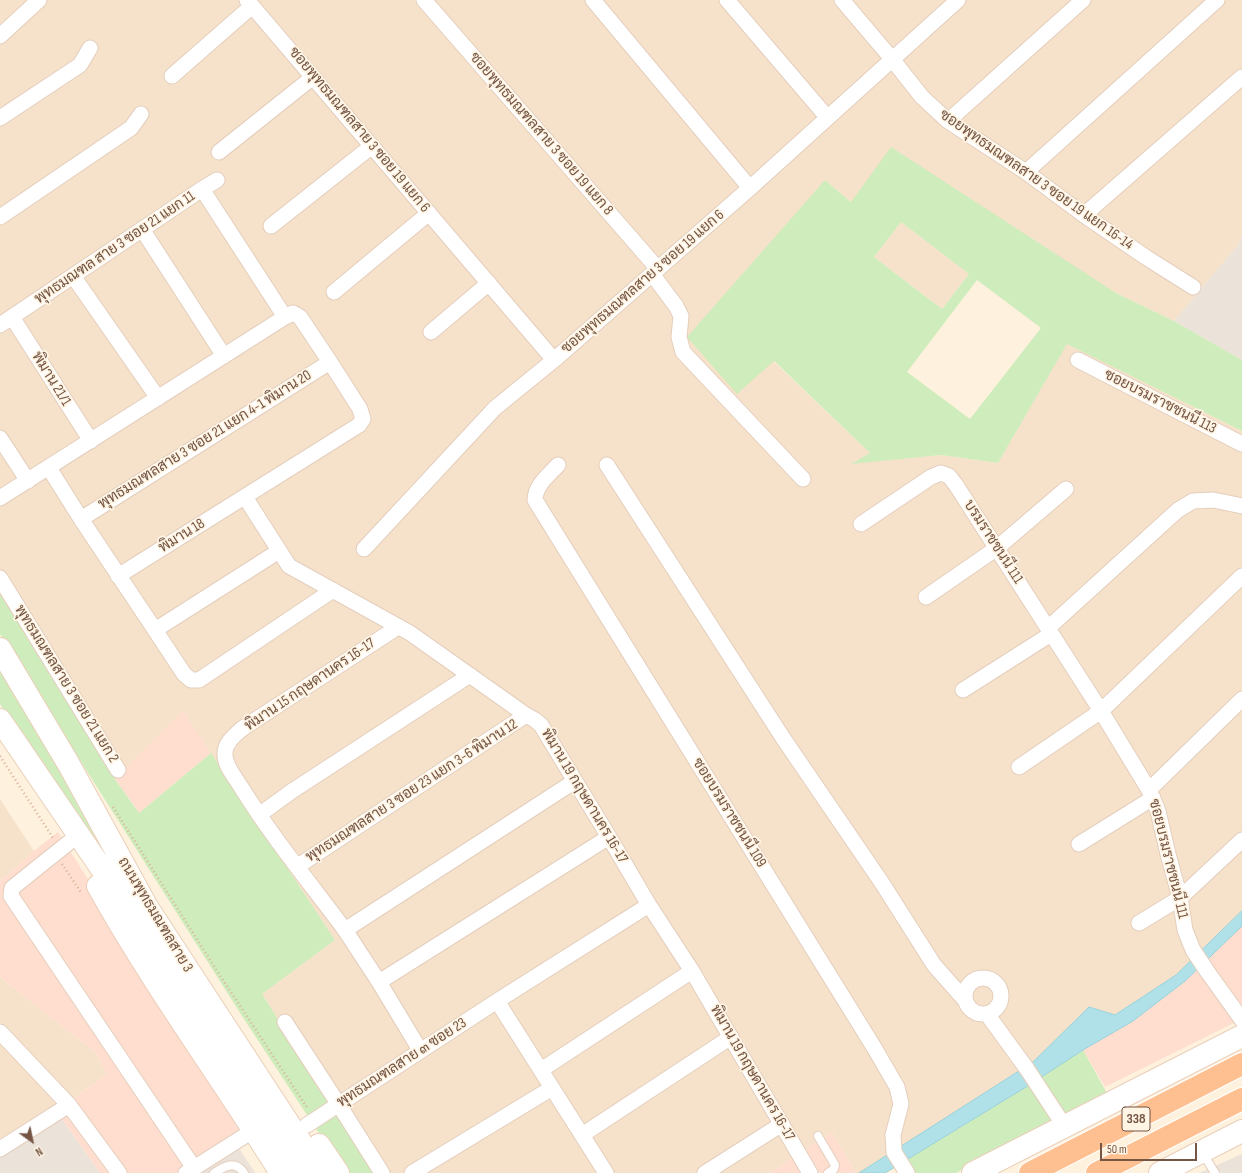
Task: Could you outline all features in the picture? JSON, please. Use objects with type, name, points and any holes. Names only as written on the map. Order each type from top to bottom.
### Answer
[{"type":"highway","name":"338","points":[[1030,1173],[1242,1064]]},
{"type":"highway","name":"338","points":[[1098,1173],[1242,1099]]},
{"type":"main road","name":"ถนนพุทธมณฑลสาย 3","points":[[0,649],[68,763],[140,912],[302,1173]]},
{"type":"main road","name":"ถนนพุทธมณฑลสาย 3","points":[[0,720],[40,780],[140,912],[321,1173]]},
{"type":"main road","points":[[68,763],[118,834],[172,922],[311,1123],[338,1173]]},
{"type":"main road","points":[[40,780],[66,844],[281,1173]]},
{"type":"main road","name":"338","points":[[973,1173],[1242,1036]]},
{"type":"main road","points":[[1160,1173],[1242,1131]]},
{"type":"street","points":[[0,36],[39,0]]},
{"type":"street","name":"ซอยพุทธมณฑลสาย 3 ซอย 19 แยก 8","points":[[424,0],[655,271],[681,316],[679,337],[683,352],[804,479]]},
{"type":"street","points":[[593,0],[750,188]]},
{"type":"street","points":[[727,0],[828,117]]},
{"type":"street","name":"ซอยพุทธมณฑลสาย 3 ซอย 19 แยก 16-14","points":[[842,0],[922,97],[948,121],[1026,172],[1084,215],[1193,287]]},
{"type":"street","name":"ซอยพุทธมณฑลสาย 3 ซอย 19 แยก 6","points":[[250,3],[554,360],[750,188],[958,0]]},
{"type":"street","points":[[948,121],[1083,0]]},
{"type":"street","points":[[1026,172],[1217,0]]},
{"type":"street","points":[[172,76],[250,3]]},
{"type":"street","points":[[0,118],[80,65],[90,48]]},
{"type":"street","points":[[219,152],[313,77]]},
{"type":"street","points":[[1084,215],[1236,92],[1242,78]]},
{"type":"street","points":[[0,217],[131,128],[141,114]]},
{"type":"street","points":[[271,226],[372,146]]},
{"type":"street","points":[[202,189],[217,180]]},
{"type":"street","name":"พุทธมณฑล สาย 3 ซอย 21 แยก 11","points":[[6,321],[202,189],[285,317]]},
{"type":"street","points":[[334,292],[429,213]]},
{"type":"street","points":[[142,229],[224,356]]},
{"type":"street","points":[[73,276],[158,398]]},
{"type":"street","points":[[431,332],[489,283]]},
{"type":"street","points":[[0,498],[293,313],[300,317],[330,362]]},
{"type":"street","name":"พิมาน 21/1","points":[[6,321],[91,441]]},
{"type":"street","points":[[364,549],[495,408],[554,360]]},
{"type":"street","name":"ซอยบรมราชชนนี 113","points":[[1078,360],[1242,444]]},
{"type":"street","name":"พิมาน 18","points":[[118,576],[359,424],[363,419],[360,410],[330,362]]},
{"type":"street","name":"พุทธมณฑลสาย 3 ซอย 21 แยก 4-1 พิมาน 20","points":[[80,519],[330,362]]},
{"type":"street","points":[[0,438],[28,481]]},
{"type":"street","points":[[607,465],[784,738],[882,883],[934,965],[965,1000],[968,1007],[973,1012],[987,1014],[994,1011],[999,1005],[1001,998],[1000,990],[996,983],[990,979],[982,977],[974,980],[968,985],[965,992],[965,1000]]},
{"type":"street","name":"ซอยบรมราชชนนี 109","points":[[558,466],[539,486],[535,495],[535,500],[875,1049],[897,1087],[901,1104],[893,1135],[901,1163]]},
{"type":"street","points":[[49,468],[80,519],[118,576],[184,674],[191,680],[200,680],[333,590]]},
{"type":"street","name":"บรมราชชนนี 111","points":[[861,524],[931,477],[941,473],[949,476],[1047,626]]},
{"type":"street","points":[[926,597],[997,548],[1066,489]]},
{"type":"street","name":"พิมาน 19 กฤษดานคร 16-17","points":[[245,497],[288,566],[410,633],[541,725],[649,905],[692,971],[810,1173]]},
{"type":"street","points":[[963,690],[1047,626],[1178,510],[1193,502],[1213,500],[1242,506]]},
{"type":"street","points":[[155,630],[279,551]]},
{"type":"street","points":[[1019,767],[1101,710],[1242,576]]},
{"type":"street","name":"พุทธมณฑลสาย 3 ซอย 21 แยก 2","points":[[0,578],[118,770]]},
{"type":"street","name":"ซอยบรมราชชนนี 111","points":[[1047,626],[1101,710],[1151,794],[1158,811],[1180,898],[1186,930],[1193,950],[1242,1020]]},
{"type":"street","name":"พิมาน 15 กฤษดานคร 16-17","points":[[259,816],[228,766],[225,756],[226,748],[231,739],[243,728],[398,627]]},
{"type":"street","points":[[420,1050],[379,982],[345,930],[259,816],[298,787],[470,675]]},
{"type":"street","points":[[1079,844],[1151,794],[1242,699]]},
{"type":"street","name":"พุทธมณฑลสาย 3 ซอย 23 แยก 3-6 พิมาน 12","points":[[298,866],[526,715]]},
{"type":"street","points":[[345,930],[574,781]]},
{"type":"street","points":[[379,982],[609,837]]},
{"type":"street","points":[[1139,923],[1180,898],[1242,840]]},
{"type":"street","points":[[66,844],[12,888],[11,896],[190,1170],[254,1130]]},
{"type":"street","name":"พุทธมณฑลสาย ๓ ซอย 23","points":[[311,1123],[420,1050],[649,905]]},
{"type":"street","points":[[541,1070],[692,971]]},
{"type":"street","points":[[497,1001],[606,1173]]},
{"type":"street","points":[[987,1014],[1036,1082],[1065,1127]]},
{"type":"street","points":[[284,1022],[339,1104],[382,1173]]},
{"type":"street","points":[[0,1032],[69,1105],[119,1173]]},
{"type":"street","points":[[582,1135],[730,1037]]},
{"type":"street","points":[[412,1173],[552,1088]]},
{"type":"street","points":[[0,1149],[69,1105]]},
{"type":"street","points":[[705,1173],[782,1124]]},
{"type":"lane","points":[[818,1136],[835,1165],[834,1169],[828,1173]]},
{"type":"lane","points":[[1202,1152],[1215,1173]]},
{"type":"lane","points":[[214,1173],[229,1165],[235,1164],[242,1169],[244,1173]]},
{"type":"path","points":[[0,756],[66,844]]},
{"type":"path","points":[[110,802],[311,1123]]},
{"type":"shaded area","points":[[0,0],[1242,0],[1242,236],[1238,245],[1174,321],[1116,293],[851,202],[825,180],[773,361],[870,453],[853,463],[941,455],[998,463],[1067,343],[1242,431],[1242,911],[1176,975],[1115,1015],[1089,1007],[1033,1062],[859,1173],[856,1173],[832,1132],[770,1173],[376,1173],[262,994],[335,940],[183,712],[110,784],[0,611]]},
{"type":"shaded area","points":[[901,222],[969,274],[942,309],[874,257]]},
{"type":"shaded area","points":[[1242,236],[1242,360],[1174,321],[1238,245]]},
{"type":"shaded area","points":[[183,711],[211,753],[139,813],[115,779]]},
{"type":"shaded area","points":[[0,799],[34,851],[0,881]]},
{"type":"shaded area","points":[[58,832],[253,1139],[197,1173],[100,1173],[56,1111],[107,1074],[95,1052],[0,976],[0,881]]},
{"type":"shaded area","points":[[1242,926],[1242,1019],[1105,1087],[1083,1050],[1133,1021],[1185,981]]},
{"type":"shaded area","points":[[0,976],[95,1052],[107,1074],[0,1151]]},
{"type":"shaded area","points":[[56,1111],[100,1173],[0,1173],[0,1151]]},
{"type":"shaded area","points":[[832,1132],[856,1173],[770,1173]]},
{"type":"shaded area","points":[[239,1148],[255,1173],[197,1173]]},
{"type":"shaded area","points":[[1242,1154],[1242,1173],[1199,1173]]},
{"type":"green space","points":[[891,147],[1116,293],[1174,321],[1242,360],[1242,431],[1067,344],[998,463],[941,455],[851,464],[870,453],[774,361],[737,394],[687,337],[825,180],[851,202]],"holes":[[[901,222],[969,274],[942,309],[874,257]],[[977,280],[1041,328],[970,419],[907,372]]]},
{"type":"green space","points":[[0,594],[115,779],[139,813],[211,753],[335,940],[262,994],[376,1173],[345,1173],[242,1016],[0,634]]},
{"type":"green space","points":[[0,664],[100,834],[90,841],[0,704]]},
{"type":"green space","points":[[1083,1050],[1108,1095],[956,1173],[912,1173],[905,1161],[1026,1087]]},
{"type":"water","points":[[1242,911],[1242,926],[1185,981],[1133,1021],[1083,1050],[1026,1087],[885,1173],[859,1173],[1033,1062],[1089,1007],[1115,1015],[1176,975]]}]
